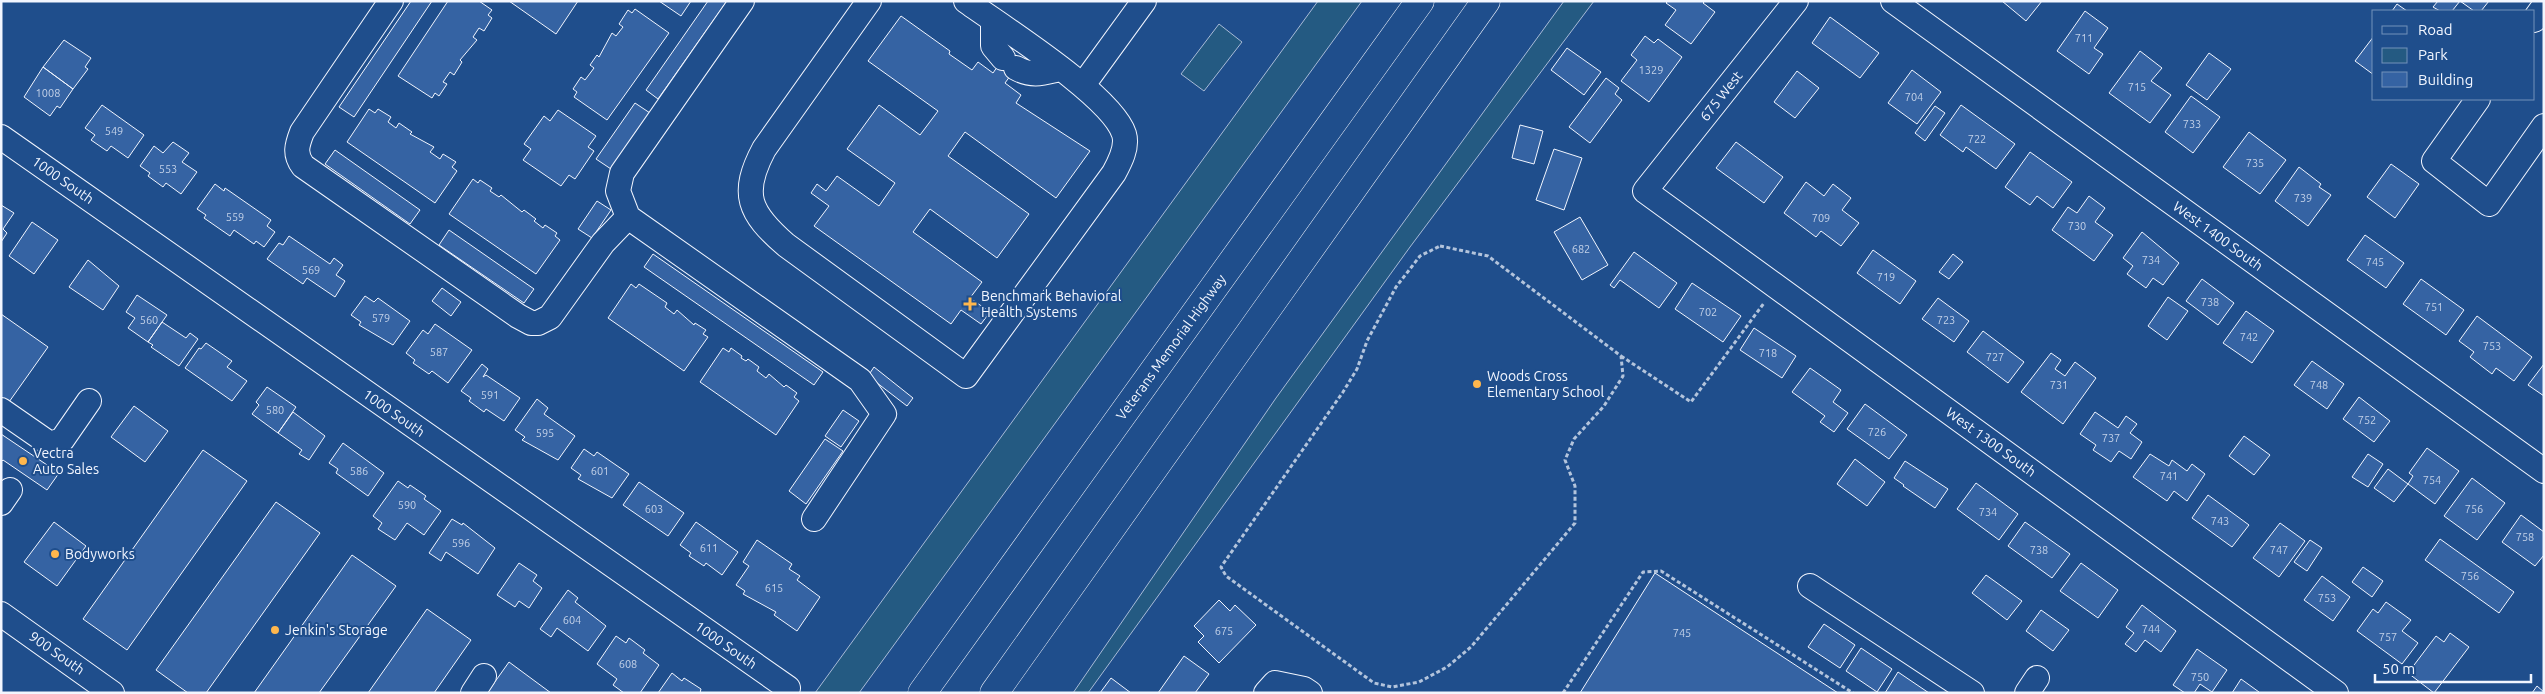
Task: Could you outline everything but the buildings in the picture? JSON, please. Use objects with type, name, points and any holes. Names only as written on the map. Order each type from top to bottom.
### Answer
[{"type":"highway","name":"Veterans Memorial Highway","points":[[922,693],[1420,1]]},
{"type":"highway","points":[[994,693],[1486,1]]},
{"type":"street","points":[[391,1],[302,132],[296,150],[298,159],[303,166],[518,316],[531,323],[544,321],[556,312],[603,243],[628,217]]},
{"type":"street","points":[[742,1],[622,173],[618,190],[628,217],[860,380],[884,414],[814,519]]},
{"type":"street","points":[[869,1],[764,149],[754,167],[750,182],[750,200],[756,214],[770,231],[786,245],[966,376],[1120,162],[1124,149],[1124,136],[1119,123],[1111,111],[1083,85],[966,1]]},
{"type":"street","points":[[1083,85],[1144,1]]},
{"type":"street","name":"675 West","points":[[1645,191],[1796,1]]},
{"type":"street","name":"West 1400 South","points":[[1893,1],[2544,471]]},
{"type":"street","points":[[2535,19],[2544,6]]},
{"type":"street","points":[[993,20],[992,46],[1010,63],[1024,72],[1038,74],[1060,69]]},
{"type":"street","points":[[2477,100],[2434,161],[2489,204],[2544,126]]},
{"type":"street","name":"1000 South","points":[[1,137],[788,688]]},
{"type":"street","name":"West 1300 South","points":[[1645,191],[2336,693]]},
{"type":"street","points":[[1,410],[50,444],[62,440],[89,402]]},
{"type":"street","points":[[1810,586],[1972,693]]},
{"type":"street","name":"900 South","points":[[1,614],[112,693]]},
{"type":"street","points":[[1270,688],[1304,689],[1310,693]]},
{"type":"path","points":[[1621,356],[1623,376],[1604,406],[1574,439],[1565,460],[1575,486],[1575,522],[1471,647],[1446,667],[1419,682],[1392,687],[1374,683],[1226,576],[1220,567],[1343,392],[1357,369],[1367,341],[1396,287],[1420,256],[1440,246],[1488,256],[1621,356],[1691,402],[1767,298]]},
{"type":"path","points":[[1563,693],[1642,572],[1661,571],[1853,693]]},
{"type":"green space","points":[[1318,1],[1362,1],[859,693],[815,693]]},
{"type":"green space","points":[[1564,1],[1594,1],[1410,247],[1088,693],[1073,693],[1276,398]]},
{"type":"green space","points":[[1219,24],[1242,42],[1204,91],[1181,74]]},
{"type":"place","name":"Benchmark Behavioral Health Systems","points":[[970,304]]},
{"type":"place","name":"Woods Cross Elementary School","points":[[1477,384]]},
{"type":"place","name":"Vectra Auto Sales","points":[[23,461]]},
{"type":"place","name":"Bodyworks","points":[[55,554]]},
{"type":"place","name":"Jenkin's Storage","points":[[275,630]]}]
